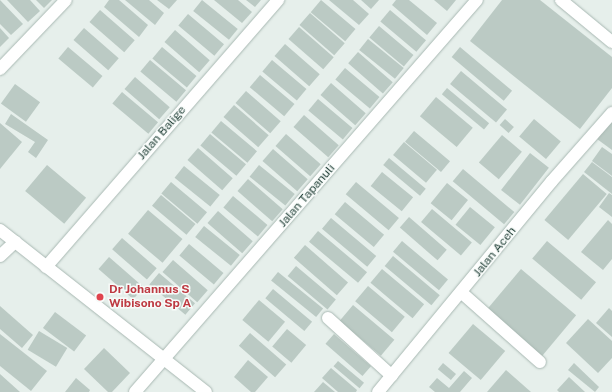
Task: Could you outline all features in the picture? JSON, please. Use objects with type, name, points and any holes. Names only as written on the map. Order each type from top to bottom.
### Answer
[{"type":"street","points":[[0,69],[66,0]]},
{"type":"street","name":"Jalan Balige","points":[[46,266],[278,0]]},
{"type":"street","name":"Jalan Tapanuli","points":[[135,392],[477,0]]},
{"type":"street","points":[[561,0],[612,42]]},
{"type":"street","name":"Jalan Aceh","points":[[378,392],[462,293],[552,181],[612,113]]},
{"type":"street","points":[[0,230],[165,358],[206,392]]},
{"type":"street","points":[[0,256],[15,242]]},
{"type":"street","points":[[462,293],[540,362]]},
{"type":"street","points":[[328,318],[392,376]]},
{"type":"building","points":[[0,0],[23,24],[11,35],[0,24]]},
{"type":"building","points":[[7,0],[30,0],[40,11],[28,22]]},
{"type":"building","points":[[36,0],[52,0],[44,8]]},
{"type":"building","points":[[109,0],[119,0],[148,25],[139,37],[104,7]]},
{"type":"building","points":[[125,0],[149,0],[164,13],[155,25]]},
{"type":"building","points":[[157,0],[177,0],[169,9]]},
{"type":"building","points":[[202,0],[238,29],[229,40],[193,11]]},
{"type":"building","points":[[214,0],[238,0],[252,12],[242,23]]},
{"type":"building","points":[[246,0],[261,0],[255,7]]},
{"type":"building","points":[[321,0],[355,29],[345,41],[311,12]]},
{"type":"building","points":[[329,0],[353,0],[369,14],[359,25]]},
{"type":"building","points":[[361,0],[379,0],[371,9]]},
{"type":"building","points":[[396,0],[409,0],[437,23],[427,35],[392,5]]},
{"type":"building","points":[[434,0],[456,0],[447,11]]},
{"type":"building","points":[[502,0],[540,0],[612,57],[612,88],[580,129],[470,41]]},
{"type":"building","points":[[100,10],[135,40],[124,52],[90,22]]},
{"type":"building","points":[[390,10],[426,40],[416,52],[380,21]]},
{"type":"building","points":[[310,13],[345,43],[334,55],[300,25]]},
{"type":"building","points":[[188,14],[224,44],[214,56],[178,25]]},
{"type":"building","points":[[379,26],[413,55],[404,66],[369,37]]},
{"type":"building","points":[[299,27],[334,57],[323,69],[289,39]]},
{"type":"building","points":[[0,28],[9,38],[0,47]]},
{"type":"building","points":[[84,28],[119,58],[108,70],[74,40]]},
{"type":"building","points":[[175,30],[210,60],[199,72],[165,42]]},
{"type":"building","points":[[368,39],[404,68],[395,79],[359,50]]},
{"type":"building","points":[[285,44],[320,74],[309,86],[275,56]]},
{"type":"building","points":[[68,47],[102,76],[93,87],[58,58]]},
{"type":"building","points":[[162,47],[196,76],[187,87],[152,58]]},
{"type":"building","points":[[460,47],[512,91],[504,101],[452,57]]},
{"type":"building","points":[[358,52],[393,82],[383,93],[348,63]]},
{"type":"building","points":[[150,60],[186,90],[176,102],[140,71]]},
{"type":"building","points":[[272,60],[306,89],[297,100],[262,71]]},
{"type":"building","points":[[345,68],[379,97],[370,108],[335,79]]},
{"type":"building","points":[[461,71],[507,110],[496,123],[450,84]]},
{"type":"building","points":[[260,75],[294,104],[284,116],[250,87]]},
{"type":"building","points":[[135,77],[170,107],[159,119],[125,89]]},
{"type":"building","points":[[331,83],[366,113],[355,125],[321,95]]},
{"type":"building","points":[[15,84],[40,102],[26,122],[1,103]]},
{"type":"building","points":[[447,88],[489,123],[484,129],[442,94]]},
{"type":"building","points":[[246,91],[281,121],[270,133],[236,103]]},
{"type":"building","points":[[122,92],[158,122],[148,134],[112,103]]},
{"type":"building","points":[[436,97],[473,128],[457,147],[420,116]]},
{"type":"building","points":[[318,99],[352,128],[343,139],[308,110]]},
{"type":"building","points":[[234,105],[269,135],[258,147],[224,117]]},
{"type":"building","points":[[11,114],[48,140],[36,158],[28,152],[35,142],[5,124]]},
{"type":"building","points":[[304,115],[339,145],[328,157],[294,127]]},
{"type":"building","points":[[505,119],[514,127],[509,133],[500,125]]},
{"type":"building","points":[[534,119],[561,141],[546,159],[519,137]]},
{"type":"building","points":[[612,120],[612,150],[597,139]]},
{"type":"building","points":[[221,121],[257,151],[247,163],[211,132]]},
{"type":"building","points":[[0,123],[22,142],[0,169]]},
{"type":"building","points":[[414,131],[450,161],[441,172],[405,142]]},
{"type":"building","points":[[210,134],[246,164],[236,176],[200,145]]},
{"type":"building","points":[[286,134],[321,164],[310,176],[276,146]]},
{"type":"building","points":[[502,135],[522,152],[499,179],[479,163]]},
{"type":"building","points":[[404,142],[437,170],[426,183],[393,155]]},
{"type":"building","points":[[602,147],[612,154],[612,176],[592,161]]},
{"type":"building","points":[[198,148],[233,178],[222,190],[188,160]]},
{"type":"building","points":[[273,149],[308,179],[297,191],[263,161]]},
{"type":"building","points":[[530,153],[549,168],[520,205],[501,190]]},
{"type":"building","points":[[389,158],[426,189],[420,196],[383,165]]},
{"type":"building","points":[[592,162],[612,177],[612,194],[584,172]]},
{"type":"building","points":[[47,165],[86,198],[64,224],[25,191]]},
{"type":"building","points":[[259,165],[295,194],[285,206],[250,177]]},
{"type":"building","points":[[184,166],[220,195],[210,207],[175,178]]},
{"type":"building","points":[[463,169],[514,212],[504,224],[453,181]]},
{"type":"building","points":[[382,172],[413,197],[402,211],[371,186]]},
{"type":"building","points":[[583,174],[607,194],[568,240],[544,220]]},
{"type":"building","points":[[248,179],[283,209],[272,221],[238,191]]},
{"type":"building","points":[[171,182],[207,212],[197,224],[161,193]]},
{"type":"building","points":[[356,182],[399,218],[389,230],[346,194]]},
{"type":"building","points":[[447,183],[468,200],[452,220],[431,203]]},
{"type":"building","points":[[609,193],[612,195],[612,217],[599,207]]},
{"type":"building","points":[[161,195],[195,224],[186,235],[152,206]]},
{"type":"building","points":[[233,196],[267,225],[258,236],[223,207]]},
{"type":"building","points":[[345,202],[384,235],[374,247],[335,214]]},
{"type":"building","points":[[470,207],[495,227],[480,245],[456,225]]},
{"type":"building","points":[[432,209],[472,242],[461,255],[421,222]]},
{"type":"building","points":[[148,210],[182,239],[163,263],[128,234]]},
{"type":"building","points":[[218,211],[253,241],[242,253],[208,223]]},
{"type":"building","points":[[409,217],[447,250],[438,260],[400,228]]},
{"type":"building","points":[[331,218],[376,256],[367,267],[322,229]]},
{"type":"building","points":[[608,220],[612,224],[612,259],[603,270],[581,252]]},
{"type":"building","points":[[204,226],[240,255],[231,266],[195,237]]},
{"type":"building","points":[[318,231],[367,272],[358,283],[309,242]]},
{"type":"building","points":[[122,238],[157,268],[147,279],[112,249]]},
{"type":"building","points":[[402,241],[448,280],[439,290],[393,252]]},
{"type":"building","points":[[547,241],[596,282],[581,300],[532,259]]},
{"type":"building","points":[[189,244],[223,273],[214,284],[179,255]]},
{"type":"building","points":[[305,245],[348,282],[337,295],[294,258]]},
{"type":"building","points":[[393,256],[440,295],[431,305],[385,266]]},
{"type":"building","points":[[109,257],[144,287],[133,299],[99,269]]},
{"type":"building","points":[[173,260],[208,290],[197,302],[163,272]]},
{"type":"building","points":[[296,266],[336,299],[327,309],[288,276]]},
{"type":"building","points":[[382,269],[424,304],[413,318],[370,283]]},
{"type":"building","points":[[521,269],[576,315],[542,356],[487,310]]},
{"type":"building","points":[[278,272],[323,309],[316,317],[271,281]]},
{"type":"building","points":[[159,273],[195,303],[185,315],[149,284]]},
{"type":"building","points":[[368,286],[405,317],[392,332],[355,301]]},
{"type":"building","points":[[273,289],[312,322],[304,331],[265,298]]},
{"type":"building","points":[[259,300],[285,322],[268,342],[242,320]]},
{"type":"building","points":[[353,305],[394,340],[381,356],[340,321]]},
{"type":"building","points":[[0,306],[33,335],[22,348],[0,329]]},
{"type":"building","points":[[609,308],[612,311],[612,337],[596,323]]},
{"type":"building","points":[[55,312],[86,335],[74,351],[43,328]]},
{"type":"building","points":[[588,319],[612,341],[612,358],[598,373],[566,343]]},
{"type":"building","points":[[473,324],[505,351],[481,380],[449,353]]},
{"type":"building","points":[[287,329],[306,345],[291,363],[272,347]]},
{"type":"building","points":[[39,331],[67,348],[56,367],[28,350]]},
{"type":"building","points":[[250,333],[286,364],[275,377],[239,346]]},
{"type":"building","points":[[0,334],[47,371],[31,391],[0,366]]},
{"type":"building","points":[[334,334],[371,366],[362,376],[325,344]]},
{"type":"building","points":[[104,348],[130,373],[112,392],[108,392],[84,369]]},
{"type":"building","points":[[248,360],[268,377],[255,392],[251,392],[234,377]]},
{"type":"building","points":[[338,361],[364,383],[360,388],[334,366]]},
{"type":"building","points":[[443,363],[456,374],[451,380],[438,369]]},
{"type":"building","points":[[574,363],[599,387],[595,392],[568,370]]},
{"type":"building","points":[[331,368],[357,390],[356,392],[338,392],[322,378]]},
{"type":"building","points":[[506,370],[531,392],[487,392]]},
{"type":"building","points":[[464,371],[472,378],[460,392],[435,392],[429,387],[437,378],[449,388]]},
{"type":"building","points":[[0,374],[20,392],[0,392]]},
{"type":"building","points":[[569,377],[585,392],[559,392],[557,390]]},
{"type":"building","points":[[76,378],[90,390],[89,392],[65,392]]},
{"type":"building","points":[[323,382],[335,392],[314,392]]},
{"type":"place","name":"Dr Johannus S Wibisono Sp A","points":[[100,297]]}]
